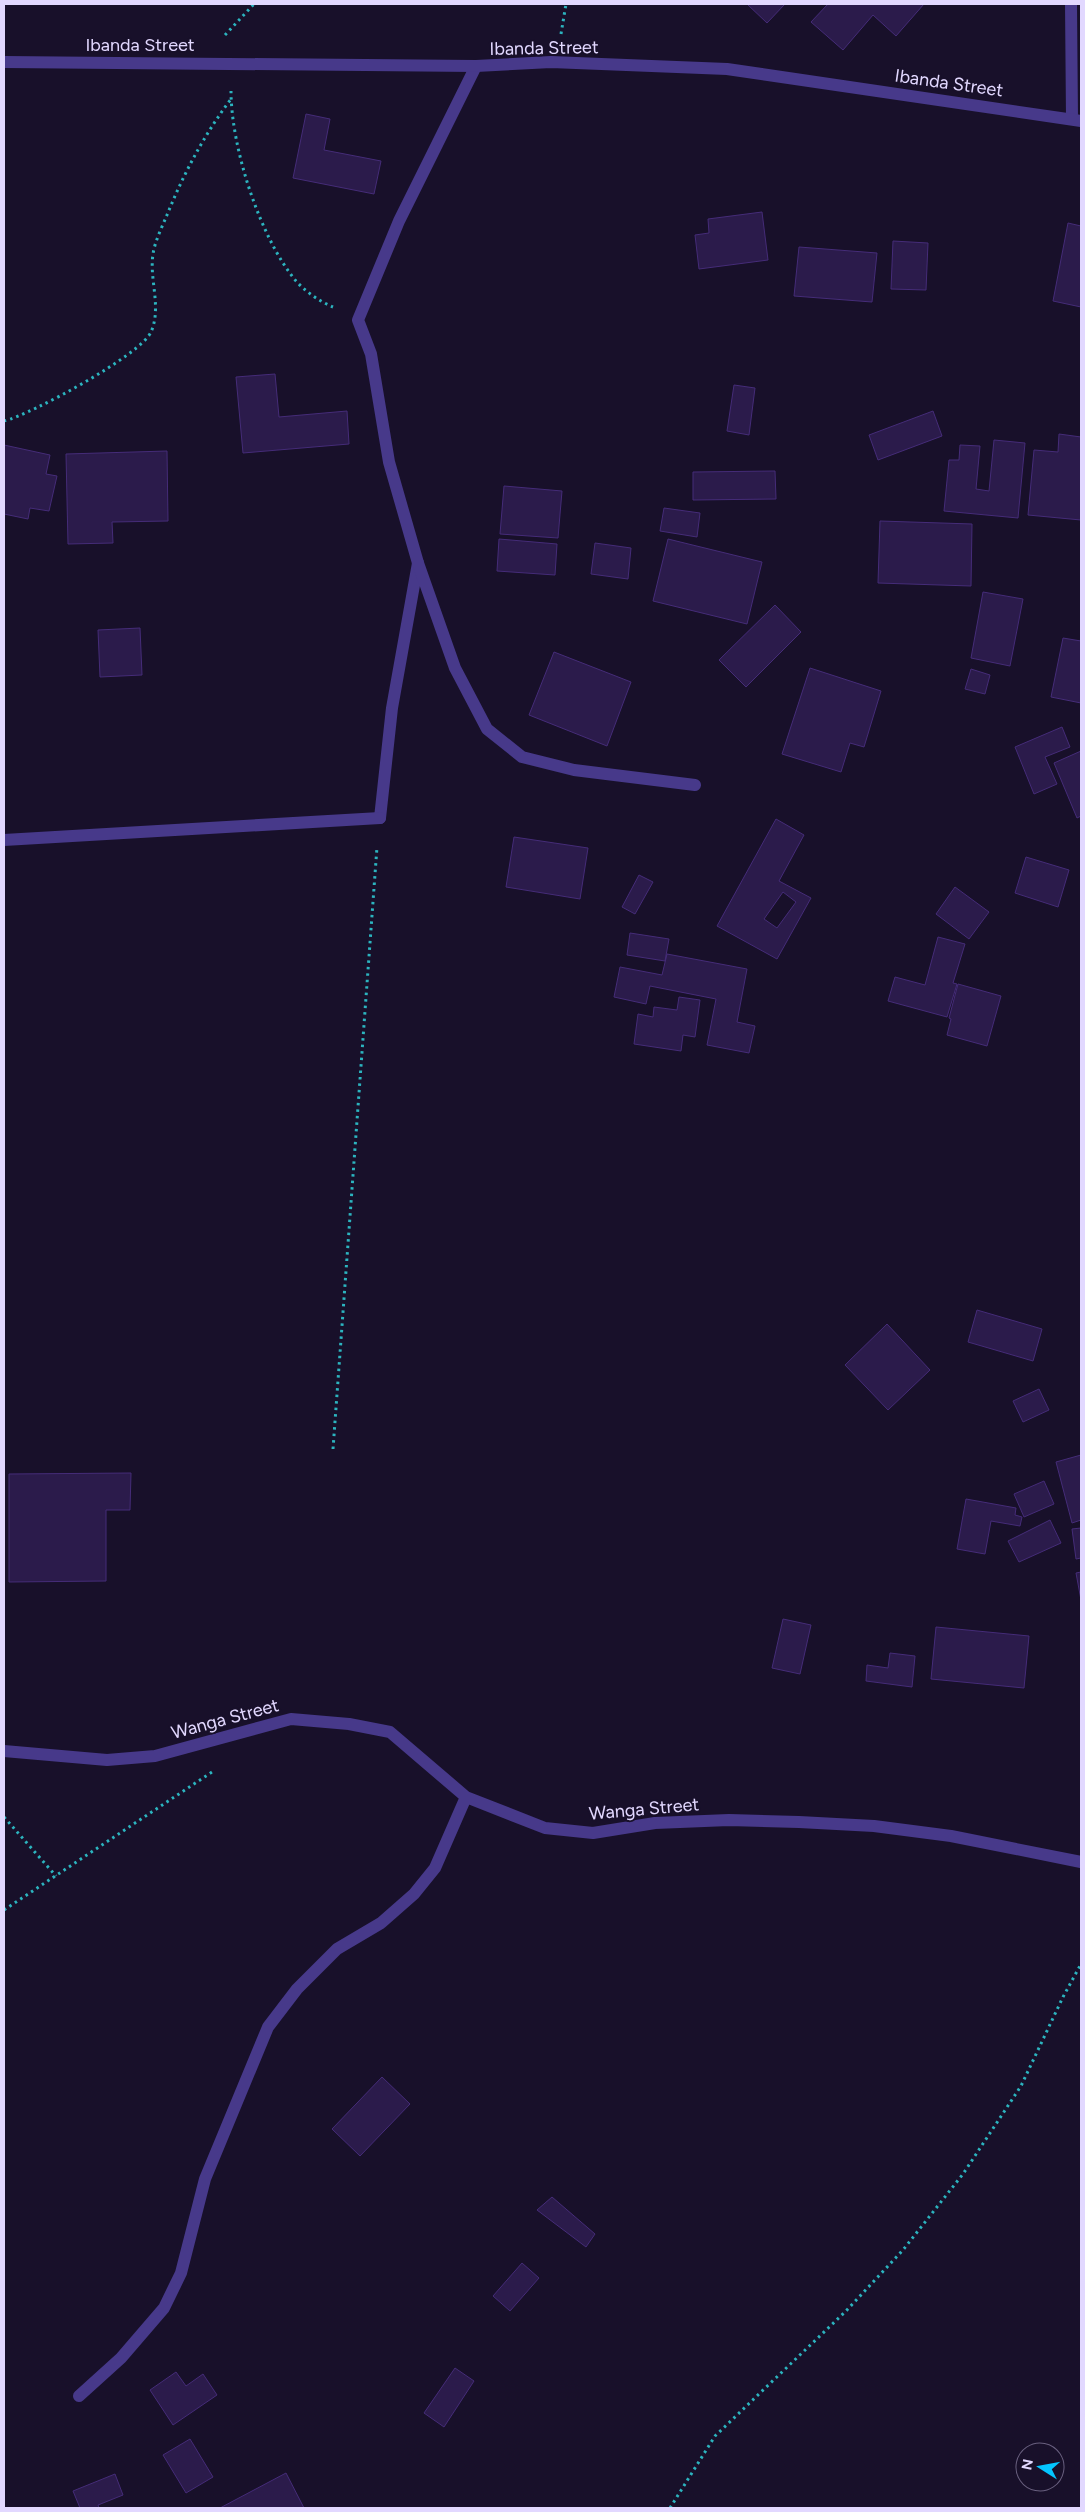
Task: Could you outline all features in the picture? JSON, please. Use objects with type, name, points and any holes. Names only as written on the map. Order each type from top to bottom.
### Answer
[{"type":"street","points":[[1070,4],[1077,120]]},
{"type":"street","name":"Ibanda Street","points":[[4,62],[476,66],[551,62],[727,68],[1077,120]]},
{"type":"street","points":[[476,66],[399,222],[358,320],[371,354],[389,462],[418,564],[455,668],[487,729],[522,757],[574,770],[695,785]]},
{"type":"street","points":[[4,840],[380,818],[392,708],[418,564]]},
{"type":"street","name":"Wanga Street","points":[[4,1750],[107,1760],[156,1756],[291,1719],[349,1724],[390,1732],[466,1797],[545,1828],[593,1833],[655,1823],[729,1820],[874,1826],[951,1836],[1081,1862]]},
{"type":"street","points":[[79,2396],[121,2358],[164,2308],[181,2272],[205,2179],[268,2027],[297,1989],[338,1949],[381,1923],[414,1894],[435,1868],[466,1797]]},
{"type":"path","points":[[231,64],[231,100],[239,146],[254,200],[273,246],[296,280],[318,300],[358,320]]},
{"type":"path","points":[[4,421],[53,400],[127,357],[150,335],[155,322],[155,298],[151,273],[153,252],[182,180],[216,120],[231,100]]},
{"type":"path","points":[[333,1449],[380,818]]},
{"type":"path","points":[[4,1910],[218,1768]]},
{"type":"path","points":[[4,1817],[56,1876]]},
{"type":"path","points":[[670,2508],[715,2436],[846,2311],[903,2250],[963,2174],[1021,2086],[1063,1997],[1081,1964]]},
{"type":"building","points":[[747,4],[785,4],[767,23]]},
{"type":"building","points":[[828,4],[924,4],[896,36],[873,15],[843,50],[811,22]]},
{"type":"building","points":[[306,114],[330,119],[324,150],[381,161],[374,194],[293,178]]},
{"type":"building","points":[[762,212],[768,260],[699,269],[695,235],[709,233],[708,219]]},
{"type":"building","points":[[1068,223],[1081,226],[1081,307],[1053,301]]},
{"type":"building","points":[[893,241],[928,243],[926,290],[891,289]]},
{"type":"building","points":[[799,247],[877,253],[872,302],[794,296]]},
{"type":"building","points":[[275,374],[279,417],[347,411],[349,444],[243,453],[236,377]]},
{"type":"building","points":[[734,385],[755,388],[749,435],[727,431]]},
{"type":"building","points":[[933,411],[942,436],[878,460],[869,435]]},
{"type":"building","points":[[1059,434],[1081,437],[1081,520],[1028,515],[1034,450],[1058,452]]},
{"type":"building","points":[[994,440],[1025,443],[1018,518],[944,511],[949,460],[959,460],[960,445],[980,446],[976,489],[989,491]]},
{"type":"building","points":[[4,445],[50,455],[46,474],[57,476],[49,511],[30,508],[28,519],[4,514]]},
{"type":"building","points":[[167,451],[168,521],[112,522],[113,543],[68,544],[66,454]]},
{"type":"building","points":[[775,471],[776,499],[693,500],[693,472]]},
{"type":"building","points":[[504,486],[562,491],[558,538],[500,534]]},
{"type":"building","points":[[664,508],[700,513],[697,537],[660,531]]},
{"type":"building","points":[[880,521],[972,524],[971,586],[878,583]]},
{"type":"building","points":[[499,539],[557,544],[555,575],[497,571]]},
{"type":"building","points":[[668,539],[762,562],[747,624],[653,601]]},
{"type":"building","points":[[595,543],[631,548],[628,579],[591,574]]},
{"type":"building","points":[[983,592],[1023,599],[1010,666],[971,658]]},
{"type":"building","points":[[775,605],[801,632],[746,687],[719,660]]},
{"type":"building","points":[[140,628],[142,675],[100,677],[98,630]]},
{"type":"building","points":[[1063,638],[1081,641],[1081,703],[1051,697]]},
{"type":"building","points":[[554,652],[631,682],[607,746],[529,715]]},
{"type":"building","points":[[810,668],[881,691],[864,747],[850,743],[841,772],[782,754]]},
{"type":"building","points":[[971,669],[990,675],[985,694],[965,689]]},
{"type":"building","points":[[1062,727],[1070,747],[1045,757],[1057,784],[1034,794],[1015,747]]},
{"type":"building","points":[[1081,751],[1081,816],[1077,818],[1054,763]]},
{"type":"building","points":[[776,819],[804,835],[779,881],[811,898],[777,959],[717,926]],"holes":[[[783,892],[796,902],[777,928],[764,919]]]},
{"type":"building","points":[[514,837],[588,848],[580,899],[506,887]]},
{"type":"building","points":[[1026,857],[1069,870],[1058,907],[1015,893]]},
{"type":"building","points":[[639,875],[653,882],[635,914],[622,907]]},
{"type":"building","points":[[955,887],[989,912],[969,939],[936,914]]},
{"type":"building","points":[[630,933],[669,939],[665,961],[627,955]]},
{"type":"building","points":[[938,937],[965,944],[953,983],[957,984],[947,1017],[888,1001],[895,977],[925,985]]},
{"type":"building","points":[[667,954],[747,969],[737,1022],[755,1026],[749,1053],[707,1045],[716,999],[650,986],[646,1004],[614,997],[620,967],[662,975]]},
{"type":"building","points":[[958,984],[1001,996],[987,1046],[947,1035],[951,1019],[949,1018]]},
{"type":"building","points":[[679,997],[700,1000],[695,1037],[683,1035],[681,1051],[634,1044],[638,1014],[653,1017],[654,1007],[677,1010]]},
{"type":"building","points":[[977,1310],[1042,1329],[1033,1361],[968,1342]]},
{"type":"building","points":[[887,1324],[930,1370],[888,1410],[845,1365]]},
{"type":"building","points":[[1039,1389],[1049,1410],[1023,1422],[1013,1401]]},
{"type":"building","points":[[1081,1455],[1081,1520],[1072,1523],[1056,1462]]},
{"type":"building","points":[[131,1473],[130,1510],[106,1510],[106,1581],[9,1582],[9,1474]]},
{"type":"building","points":[[1044,1481],[1054,1504],[1024,1517],[1014,1494]]},
{"type":"building","points":[[966,1499],[1016,1508],[1015,1515],[1022,1517],[1020,1526],[991,1521],[985,1554],[957,1549]]},
{"type":"building","points":[[1050,1520],[1061,1543],[1019,1562],[1008,1541]]},
{"type":"building","points":[[1081,1528],[1081,1558],[1076,1559],[1072,1529]]},
{"type":"building","points":[[1081,1572],[1081,1600],[1076,1573]]},
{"type":"building","points":[[783,1619],[811,1625],[800,1674],[772,1668]]},
{"type":"building","points":[[936,1627],[1029,1636],[1024,1688],[931,1679]]},
{"type":"building","points":[[890,1653],[915,1656],[912,1687],[866,1681],[867,1665],[888,1668]]},
{"type":"building","points":[[382,2077],[410,2104],[360,2156],[332,2129]]},
{"type":"building","points":[[552,2197],[595,2234],[586,2247],[537,2210]]},
{"type":"building","points":[[522,2263],[539,2278],[510,2311],[493,2296]]},
{"type":"building","points":[[455,2368],[474,2381],[444,2427],[424,2413]]},
{"type":"building","points":[[176,2372],[186,2386],[203,2374],[217,2395],[173,2425],[150,2390]]},
{"type":"building","points":[[190,2439],[213,2477],[186,2493],[163,2455]]},
{"type":"building","points":[[286,2473],[304,2508],[220,2508]]},
{"type":"building","points":[[115,2474],[123,2495],[98,2505],[99,2508],[80,2508],[73,2491]]}]
